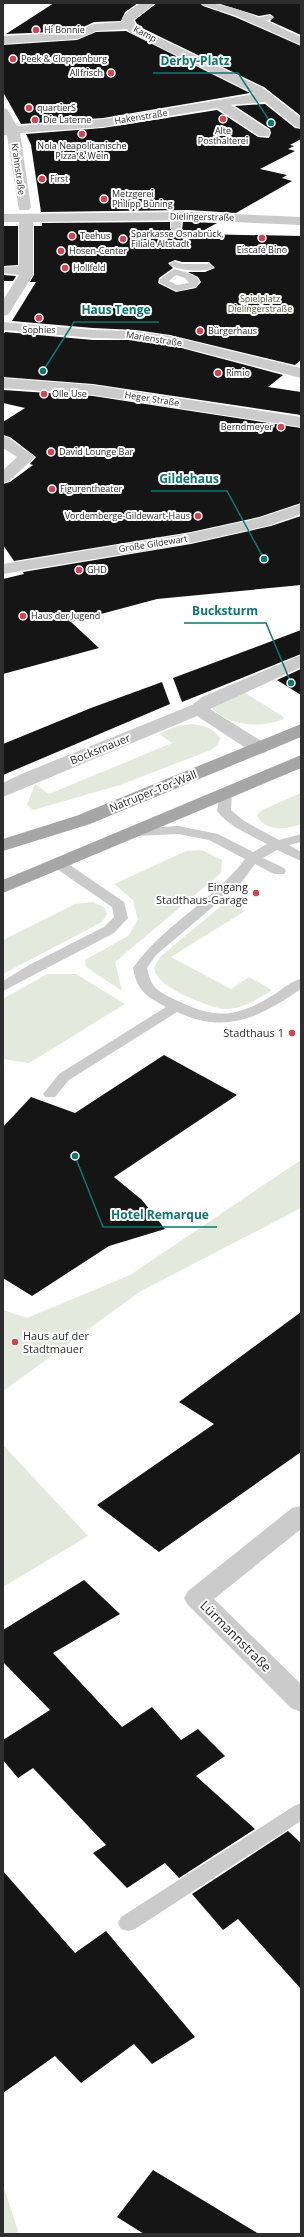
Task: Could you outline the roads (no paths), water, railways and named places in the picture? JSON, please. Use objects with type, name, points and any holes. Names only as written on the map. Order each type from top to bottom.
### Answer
[{"type":"main road","name":"Natruper-Tor-Wall","points":[[3,845],[83,820],[301,730]]},
{"type":"main road","points":[[3,887],[137,832],[301,761]]},
{"type":"street","name":"Kamp","points":[[128,25],[127,20],[130,15],[150,3]]},
{"type":"street","points":[[207,3],[256,20],[301,41]]},
{"type":"street","name":"Kamp","points":[[3,40],[77,35],[94,28],[128,25],[133,29],[261,90]]},
{"type":"street","points":[[261,90],[301,124]]},
{"type":"street","name":"Hakenstraße","points":[[8,131],[103,123],[252,98],[261,90]]},
{"type":"street","points":[[220,104],[264,133]]},
{"type":"street","name":"Krahnstraße","points":[[3,112],[25,215],[27,270],[26,275],[3,312]]},
{"type":"street","points":[[3,210],[25,215]]},
{"type":"street","name":"Dielingerstraße","points":[[25,215],[83,219],[139,216],[176,222],[265,217],[301,211]]},
{"type":"street","points":[[3,218],[25,215]]},
{"type":"street","name":"Dielingerstraße","points":[[265,217],[301,221]]},
{"type":"street","points":[[8,270],[27,270]]},
{"type":"street","name":"Marienstraße","points":[[3,326],[94,334],[136,335],[170,340],[301,373]]},
{"type":"street","name":"Heger Straße","points":[[3,383],[94,390],[301,422]]},
{"type":"street","points":[[3,441],[27,457],[3,478]]},
{"type":"street","name":"Große Gildewart","points":[[3,568],[202,536],[270,521],[301,509]]},
{"type":"street","name":"Bocksmauer","points":[[3,791],[26,779],[198,709],[208,700],[301,660]]},
{"type":"street","points":[[198,709],[259,748]]},
{"type":"street","name":"Lürmannstraße","points":[[301,1515],[197,1598],[301,1701]]},
{"type":"lane","points":[[256,20],[270,17]]},
{"type":"lane","points":[[175,252],[174,268],[209,268]]},
{"type":"lane","points":[[226,793],[224,811],[239,824],[301,857]]},
{"type":"lane","points":[[137,832],[178,830],[213,837],[279,871]]},
{"type":"lane","points":[[301,838],[276,844],[253,858],[236,880],[151,952],[140,968],[143,983],[158,995],[195,1015],[216,1020],[242,1017],[264,1007],[301,983]]},
{"type":"lane","points":[[3,987],[34,968],[109,930],[121,918],[119,905],[59,864]]},
{"type":"lane","points":[[50,1094],[64,1077],[177,1006]]},
{"type":"lane","points":[[128,1923],[301,1811]]},
{"type":"place","name":"Hi Bonnie","points":[[36,30]]},
{"type":"place","name":"Peek & Cloppenburg","points":[[13,59]]},
{"type":"place","name":"Allfrisch","points":[[111,73]]},
{"type":"place","name":"quartierS","points":[[29,108]]},
{"type":"place","name":"Alte Posthalterei","points":[[223,119]]},
{"type":"place","name":"Die Laterne","points":[[35,120]]},
{"type":"place","name":"Derby-Platz","points":[[271,123]]},
{"type":"place","name":"Nola Neapolitanische Pizza & Wein","points":[[82,134]]},
{"type":"place","name":"First","points":[[42,179]]},
{"type":"place","name":"Metzgerei Philipp Büning","points":[[104,199]]},
{"type":"place","name":"Teehus","points":[[72,236]]},
{"type":"place","name":"Eiscafé Bino","points":[[262,238]]},
{"type":"place","name":"Sparkasse Osnabrück, Filiale Altstadt","points":[[123,239]]},
{"type":"place","name":"Hosen-Center","points":[[61,251]]},
{"type":"place","name":"Hollfeld","points":[[65,268]]},
{"type":"place","name":"Sophies","points":[[39,318]]},
{"type":"place","name":"Bürgerhaus","points":[[200,331]]},
{"type":"place","name":"Haus Tenge","points":[[43,371]]},
{"type":"place","name":"Rimio","points":[[218,373]]},
{"type":"place","name":"Olle Use","points":[[44,394]]},
{"type":"place","name":"Berndmeyer","points":[[281,427]]},
{"type":"place","name":"David Lounge Bar","points":[[51,452]]},
{"type":"place","name":"Figurentheater","points":[[52,489]]},
{"type":"place","name":"Vordemberge-Gildewart-Haus","points":[[198,516]]},
{"type":"place","name":"Gildehaus","points":[[264,559]]},
{"type":"place","name":"GHD","points":[[79,570]]},
{"type":"place","name":"Haus der Jugend","points":[[23,616]]},
{"type":"place","name":"Bucksturm","points":[[291,683]]},
{"type":"place","name":"Eingang Stadthaus-Garage","points":[[256,893]]},
{"type":"place","name":"Stadthaus 1","points":[[292,1033]]},
{"type":"place","name":"Hotel Remarque","points":[[75,1156]]},
{"type":"place","name":"Haus auf der Stadtmauer","points":[[15,1342]]},
{"type":"park label","name":"Spielplatz Dielingerstraße","points":[[260,304]]}]
